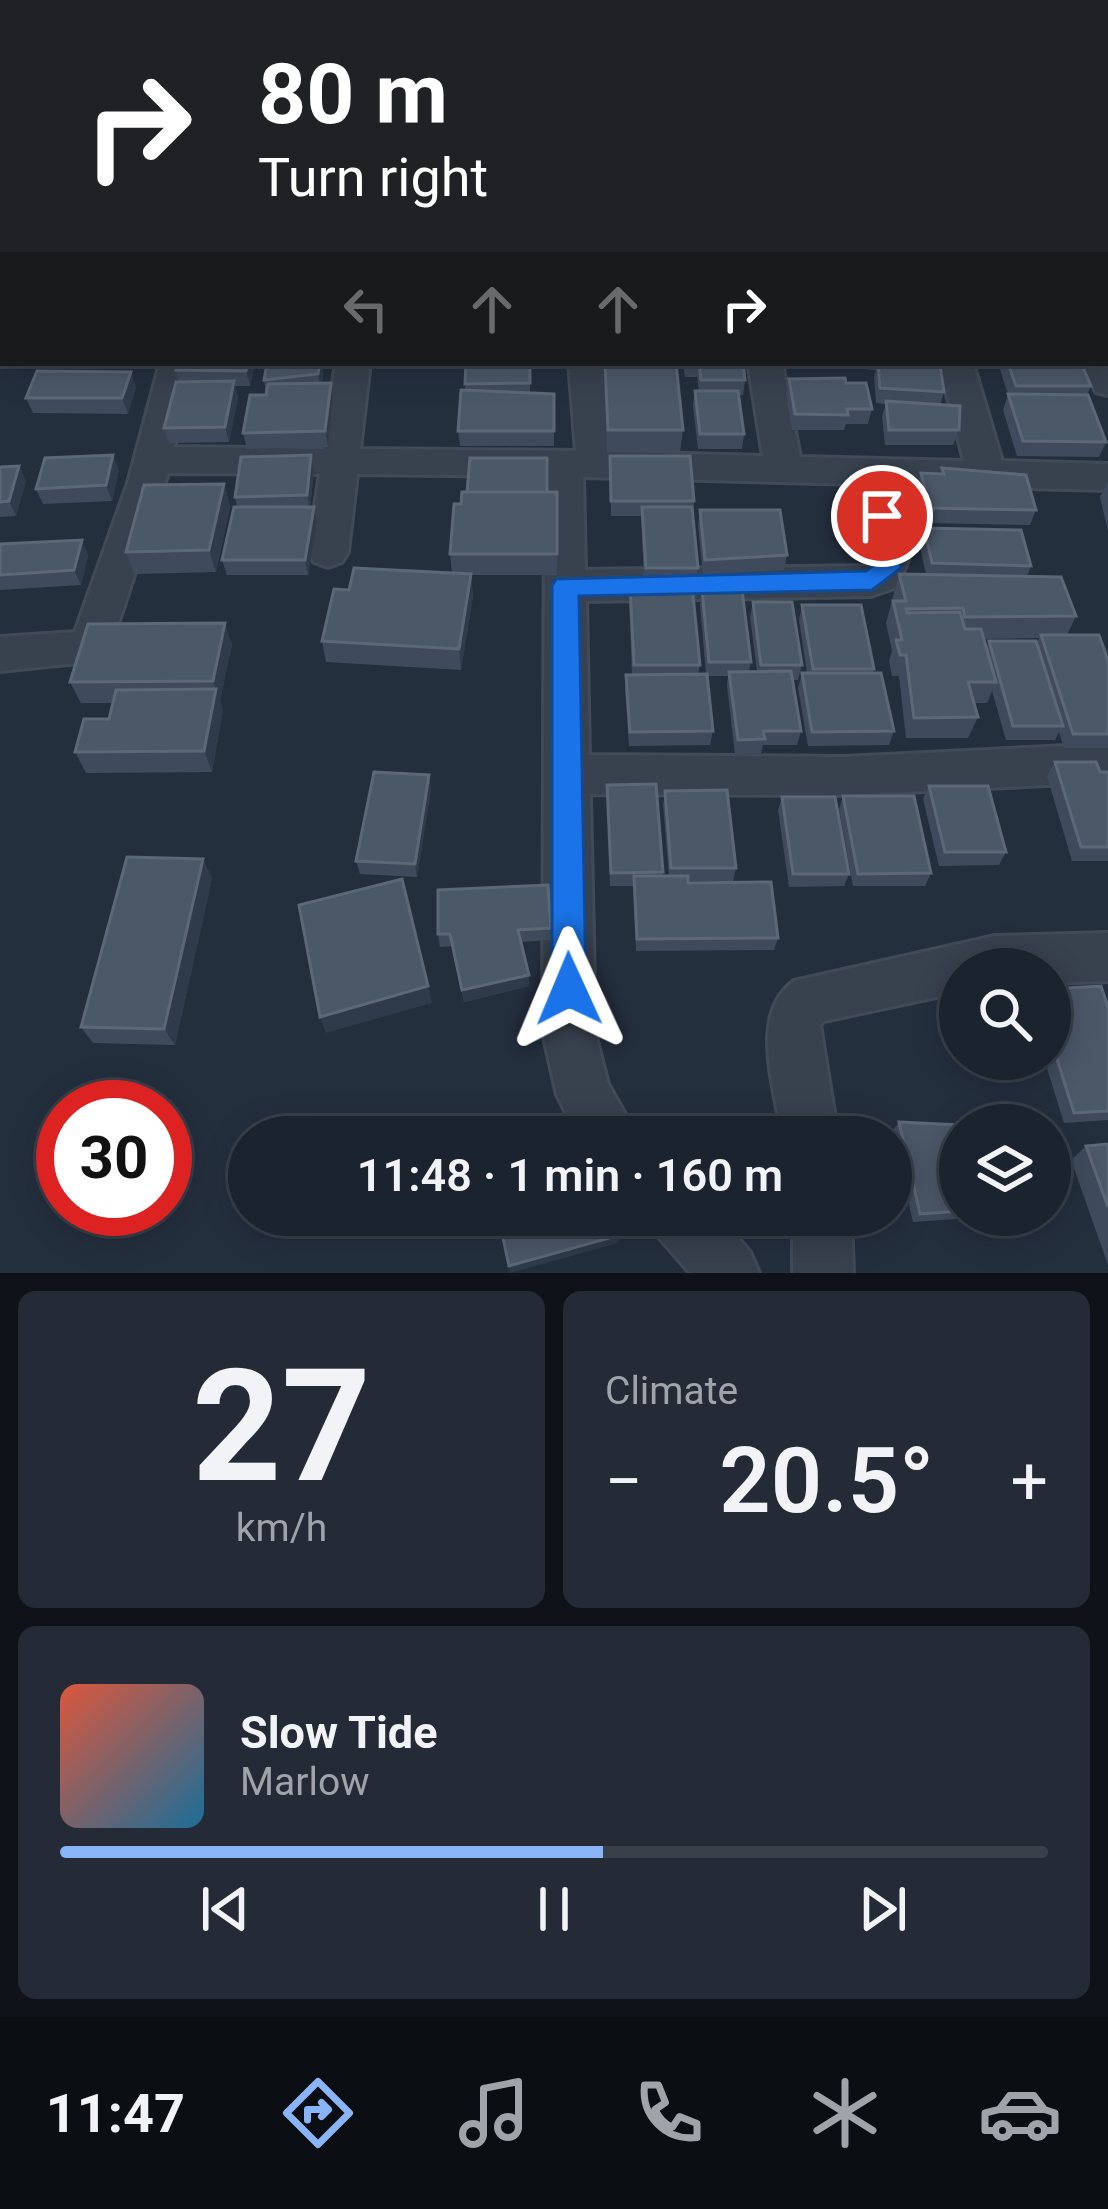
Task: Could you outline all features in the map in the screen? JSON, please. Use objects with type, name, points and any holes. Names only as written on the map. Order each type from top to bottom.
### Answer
[{"type":"street","points":[[0,654],[91,648],[154,460],[176,366]]},
{"type":"street","points":[[328,552],[352,366]]},
{"type":"street","points":[[586,366],[565,586],[569,1033],[584,1095],[597,1116]]},
{"type":"street","points":[[766,366],[784,470]]},
{"type":"street","points":[[957,366],[987,475]]},
{"type":"street","points":[[154,460],[1108,477]]},
{"type":"street","points":[[565,586],[872,580],[883,576],[888,560],[875,472]]},
{"type":"street","points":[[567,774],[844,776],[1108,763]]},
{"type":"street","points":[[807,1116],[793,1024],[801,1007],[812,999],[995,960],[1108,957]]},
{"type":"street","points":[[697,1236],[729,1273]]},
{"type":"street","points":[[823,1273],[825,1236]]},
{"type":"building","points":[[177,366],[247,366],[246,371],[176,370]]},
{"type":"building","points":[[266,366],[319,366],[318,374],[264,380]]},
{"type":"building","points":[[466,366],[530,366],[530,383],[465,384]]},
{"type":"building","points":[[605,366],[676,366],[683,430],[608,430]]},
{"type":"building","points":[[699,366],[743,366],[745,380],[701,380]]},
{"type":"building","points":[[878,366],[940,366],[944,392],[880,388]]},
{"type":"building","points":[[1009,366],[1082,366],[1091,386],[1016,386]]},
{"type":"building","points":[[37,371],[131,372],[122,398],[26,398]]},
{"type":"building","points":[[845,378],[846,383],[866,383],[872,409],[847,409],[848,415],[795,414],[789,379]]},
{"type":"building","points":[[234,381],[225,427],[164,428],[176,382]]},
{"type":"building","points":[[331,383],[325,431],[243,433],[250,395],[266,395],[268,384]]},
{"type":"building","points":[[461,390],[554,394],[554,431],[458,431]]},
{"type":"building","points":[[695,391],[738,391],[744,434],[700,434]]},
{"type":"building","points":[[1008,394],[1088,395],[1106,442],[1023,441]]},
{"type":"building","points":[[886,401],[960,406],[959,430],[889,430]]},
{"type":"building","points":[[113,455],[106,485],[36,489],[45,458]]},
{"type":"building","points":[[311,455],[307,495],[235,497],[241,457]]},
{"type":"building","points":[[610,456],[690,456],[694,501],[611,501]]},
{"type":"building","points":[[470,458],[547,458],[547,492],[467,492]]},
{"type":"building","points":[[19,466],[9,501],[0,502],[0,467]]},
{"type":"building","points":[[942,468],[1026,475],[1036,510],[929,508],[921,473],[944,474]]},
{"type":"building","points":[[224,484],[209,550],[126,552],[144,485]]},
{"type":"building","points":[[462,492],[557,492],[557,554],[450,554],[454,504],[461,504]]},
{"type":"building","points":[[234,507],[314,507],[305,560],[222,560]]},
{"type":"building","points":[[642,507],[692,507],[698,568],[646,568]]},
{"type":"building","points":[[700,510],[780,510],[787,555],[705,560]]},
{"type":"building","points":[[924,528],[1021,530],[1031,566],[932,563]]},
{"type":"building","points":[[82,540],[74,570],[0,575],[0,544]]},
{"type":"building","points":[[354,568],[471,574],[459,649],[322,641],[334,589],[349,590]]},
{"type":"building","points":[[899,574],[1061,577],[1076,616],[965,617],[963,608],[906,609],[907,613],[960,612],[965,629],[981,629],[996,682],[968,682],[978,717],[914,718],[906,655],[900,655],[896,640],[902,640],[893,601],[906,601]]},
{"type":"building","points":[[630,585],[692,585],[700,665],[634,665]]},
{"type":"building","points":[[702,590],[742,590],[751,662],[709,662]]},
{"type":"building","points":[[753,602],[792,602],[802,665],[761,665]]},
{"type":"building","points":[[802,605],[861,605],[874,669],[813,669]]},
{"type":"building","points":[[225,623],[213,681],[70,682],[88,624]]},
{"type":"building","points":[[1041,635],[1099,635],[1108,660],[1108,734],[1073,734]]},
{"type":"building","points":[[989,641],[1036,641],[1063,726],[1013,726]]},
{"type":"building","points":[[791,671],[801,731],[763,731],[765,739],[738,740],[729,672]]},
{"type":"building","points":[[802,673],[881,673],[894,731],[812,732]]},
{"type":"building","points":[[707,674],[713,731],[630,732],[626,675]]},
{"type":"building","points":[[216,689],[204,751],[75,752],[84,719],[109,719],[116,690]]},
{"type":"building","points":[[1055,762],[1096,762],[1100,772],[1108,772],[1108,847],[1081,847]]},
{"type":"building","points":[[374,772],[429,775],[415,864],[356,861]]},
{"type":"building","points":[[656,784],[663,872],[611,873],[607,785]]},
{"type":"building","points":[[929,786],[988,786],[1006,852],[945,852]]},
{"type":"building","points":[[727,790],[736,868],[671,868],[665,791]]},
{"type":"building","points":[[843,796],[914,796],[931,873],[858,874]]},
{"type":"building","points":[[782,797],[835,797],[849,874],[793,874]]},
{"type":"building","points":[[127,857],[203,859],[164,1029],[81,1027]]},
{"type":"building","points":[[634,876],[688,876],[688,883],[771,882],[778,938],[637,939]]},
{"type":"building","points":[[402,879],[428,986],[320,1017],[299,905]]},
{"type":"building","points":[[548,885],[551,928],[518,930],[529,975],[462,990],[450,934],[438,934],[438,890]]},
{"type":"building","points":[[1101,986],[1108,1007],[1108,1111],[1074,1113],[1064,1080],[1071,1080],[1071,988]]},
{"type":"building","points":[[912,1123],[939,1124],[939,1213],[920,1214],[912,1179]]},
{"type":"building","points":[[1108,1144],[1108,1207],[1086,1146]]},
{"type":"building","points":[[503,1236],[616,1236],[509,1266]]},
{"type":"route","points":[[569,989],[565,586],[872,580],[888,568],[882,516]]}]
